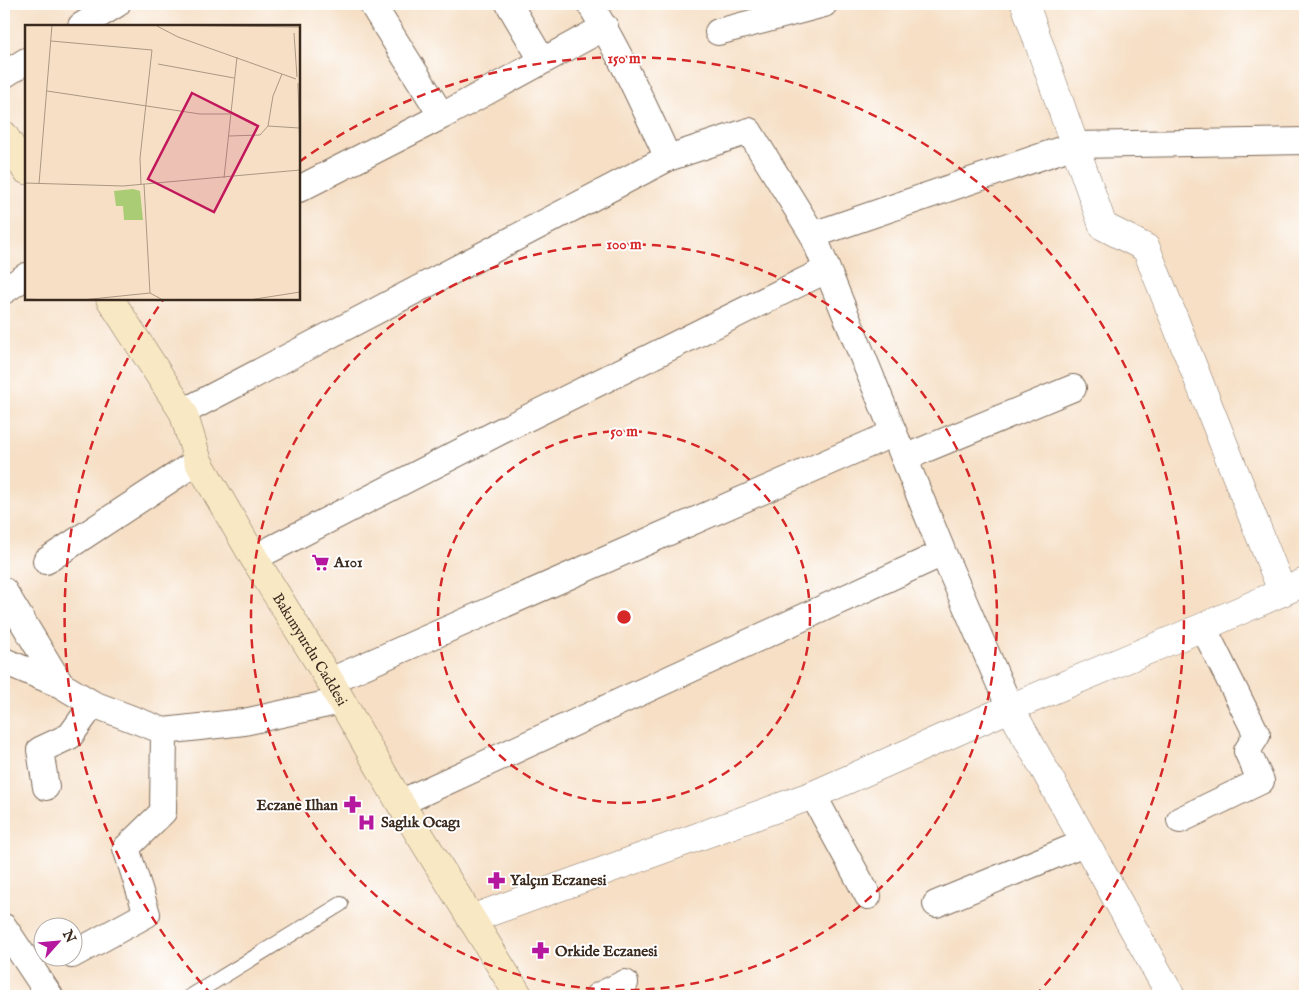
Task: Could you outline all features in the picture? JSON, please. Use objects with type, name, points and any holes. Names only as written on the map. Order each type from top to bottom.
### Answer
[{"type":"main road","points":[[4,135],[25,168]]},
{"type":"main road","name":"Bakımyurdu Caddesi","points":[[111,300],[183,412],[198,461],[254,558],[336,691],[400,803],[519,996]]},
{"type":"street","points":[[83,25],[117,4]]},
{"type":"street","points":[[372,4],[442,116]]},
{"type":"street","points":[[509,4],[542,60]]},
{"type":"street","points":[[590,4],[605,27],[668,158]]},
{"type":"street","points":[[718,32],[824,4]]},
{"type":"street","points":[[471,919],[813,795],[1294,586],[1146,248],[1103,226],[1025,4]]},
{"type":"street","points":[[300,188],[442,116],[605,27]]},
{"type":"street","points":[[4,75],[25,62]]},
{"type":"street","points":[[183,412],[668,158],[750,131],[813,235],[943,553],[1010,708],[1169,996]]},
{"type":"street","points":[[813,235],[1075,145],[1305,141]]},
{"type":"street","points":[[254,558],[499,432],[826,270]]},
{"type":"street","points":[[4,291],[25,277]]},
{"type":"street","points":[[904,458],[1073,388]]},
{"type":"street","points":[[4,661],[61,685],[93,704],[164,731],[244,722],[336,691],[894,433]]},
{"type":"street","points":[[46,561],[198,461]]},
{"type":"street","points":[[400,803],[943,553]]},
{"type":"street","points":[[4,591],[61,685]]},
{"type":"street","points":[[1180,820],[1261,781],[1247,751],[1257,734],[1202,627]]},
{"type":"street","points":[[46,787],[40,750],[70,736],[93,704]]},
{"type":"street","points":[[82,950],[147,914],[126,848],[163,812],[164,731]]},
{"type":"street","points":[[813,795],[868,896]]},
{"type":"street","points":[[936,904],[1084,843]]},
{"type":"street","points":[[4,928],[44,986],[59,968]]},
{"type":"street","points":[[598,996],[625,984]]},
{"type":"lane","points":[[191,996],[341,904]]},
{"type":"place","name":"A101","points":[[320,562]]},
{"type":"place","name":"Eczane Ilhan","points":[[352,805]]},
{"type":"place","name":"Saglık Ocagı","points":[[367,822]]},
{"type":"place","name":"Yalçın Eczanesi","points":[[496,880]]},
{"type":"place","name":"Orkide Eczanesi","points":[[541,951]]}]
